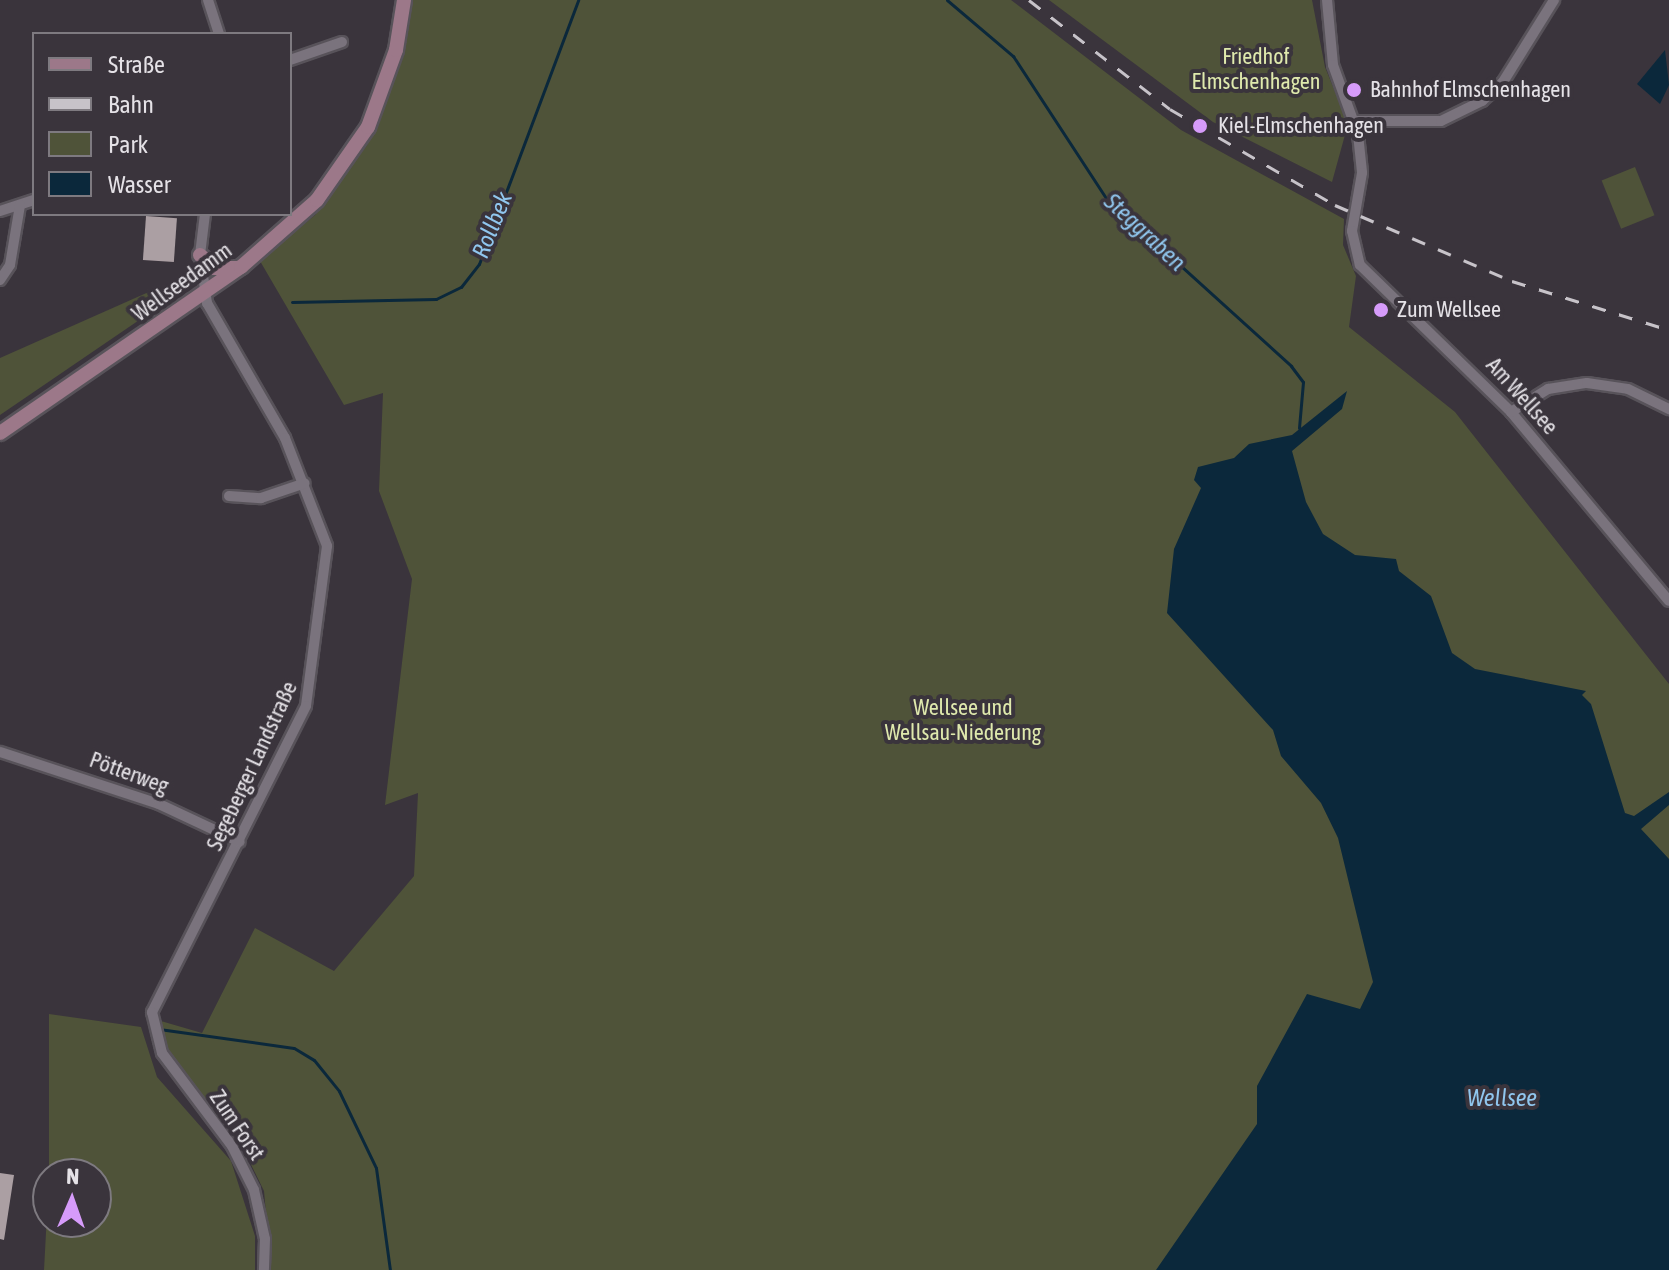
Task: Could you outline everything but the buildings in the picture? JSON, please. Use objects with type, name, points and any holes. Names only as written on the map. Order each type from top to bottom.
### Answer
[{"type":"main road","name":"Wellseedamm","points":[[0,433],[241,267],[307,211],[352,156],[389,74],[404,0]]},
{"type":"main road","points":[[200,255],[215,268],[241,267]]},
{"type":"street","points":[[208,0],[218,32]]},
{"type":"street","points":[[1327,0],[1333,65],[1355,121],[1441,121],[1482,101],[1503,82],[1554,0]]},
{"type":"street","points":[[292,59],[342,42]]},
{"type":"street","name":"Am Wellsee","points":[[1355,121],[1362,173],[1352,223],[1352,242],[1366,276],[1435,332],[1511,412],[1669,601]]},
{"type":"street","points":[[0,211],[32,201]]},
{"type":"street","points":[[0,280],[10,265],[20,205]]},
{"type":"street","name":"Segeberger Landstraße","points":[[152,1012],[240,842],[312,684],[327,546],[305,483],[205,293],[200,255],[205,216]]},
{"type":"street","points":[[1511,412],[1548,389],[1587,383],[1628,389],[1669,409]]},
{"type":"street","points":[[229,496],[261,498],[305,483]]},
{"type":"street","name":"Pötterweg","points":[[0,752],[159,804],[240,842]]},
{"type":"street","name":"Zum Forst","points":[[152,1012],[162,1053],[232,1146],[254,1190],[265,1239],[264,1270]]},
{"type":"green space","name":"Wellsee und Wellsau-Niederung","points":[[409,0],[1011,0],[1181,130],[1344,219],[1343,245],[1356,276],[1349,327],[1455,412],[1669,684],[1669,1270],[271,1270],[264,1191],[240,1142],[170,1072],[154,1019],[202,1033],[255,928],[334,971],[414,876],[418,793],[385,805],[412,579],[379,491],[383,393],[344,405],[260,261],[315,215],[367,145],[404,55]]},
{"type":"green space","name":"Friedhof Elmschenhagen","points":[[1049,0],[1312,0],[1325,67],[1348,124],[1332,182],[1213,122]]},
{"type":"green space","points":[[1635,167],[1654,215],[1621,229],[1602,180]]},
{"type":"green space","points":[[160,287],[151,312],[0,415],[0,358]]},
{"type":"green space","points":[[49,1014],[141,1027],[157,1077],[231,1161],[255,1236],[255,1270],[44,1270],[46,1238],[112,1238],[112,1158],[49,1158]]},
{"type":"water","points":[[1665,50],[1669,85],[1660,104],[1637,84]]},
{"type":"water","name":"Wellsee","points":[[1347,391],[1342,409],[1292,451],[1306,502],[1323,534],[1355,555],[1396,559],[1399,571],[1431,596],[1452,653],[1475,669],[1586,691],[1582,695],[1591,704],[1625,813],[1634,816],[1669,792],[1669,805],[1641,829],[1669,859],[1669,1270],[1156,1270],[1257,1124],[1257,1086],[1307,994],[1360,1009],[1373,982],[1338,838],[1321,803],[1281,756],[1273,730],[1167,613],[1174,549],[1201,488],[1194,480],[1198,467],[1234,458],[1249,444],[1292,435]]},
{"type":"waterway","name":"Rollbek","points":[[292,302],[436,299],[461,287],[479,264],[578,0]]},
{"type":"waterway","name":"Steggraben","points":[[947,0],[1013,56],[1106,198],[1291,366],[1303,382],[1299,428]]},
{"type":"waterway","points":[[159,1029],[294,1048],[314,1060],[339,1091],[376,1168],[390,1270]]},
{"type":"railway","points":[[1029,0],[1170,109],[1335,205],[1512,281],[1669,330]]},
{"type":"place","name":"Bahnhof Elmschenhagen","points":[[1354,90]]},
{"type":"place","name":"Kiel-Elmschenhagen","points":[[1200,126]]},
{"type":"place","name":"Zum Wellsee","points":[[1381,310]]}]
